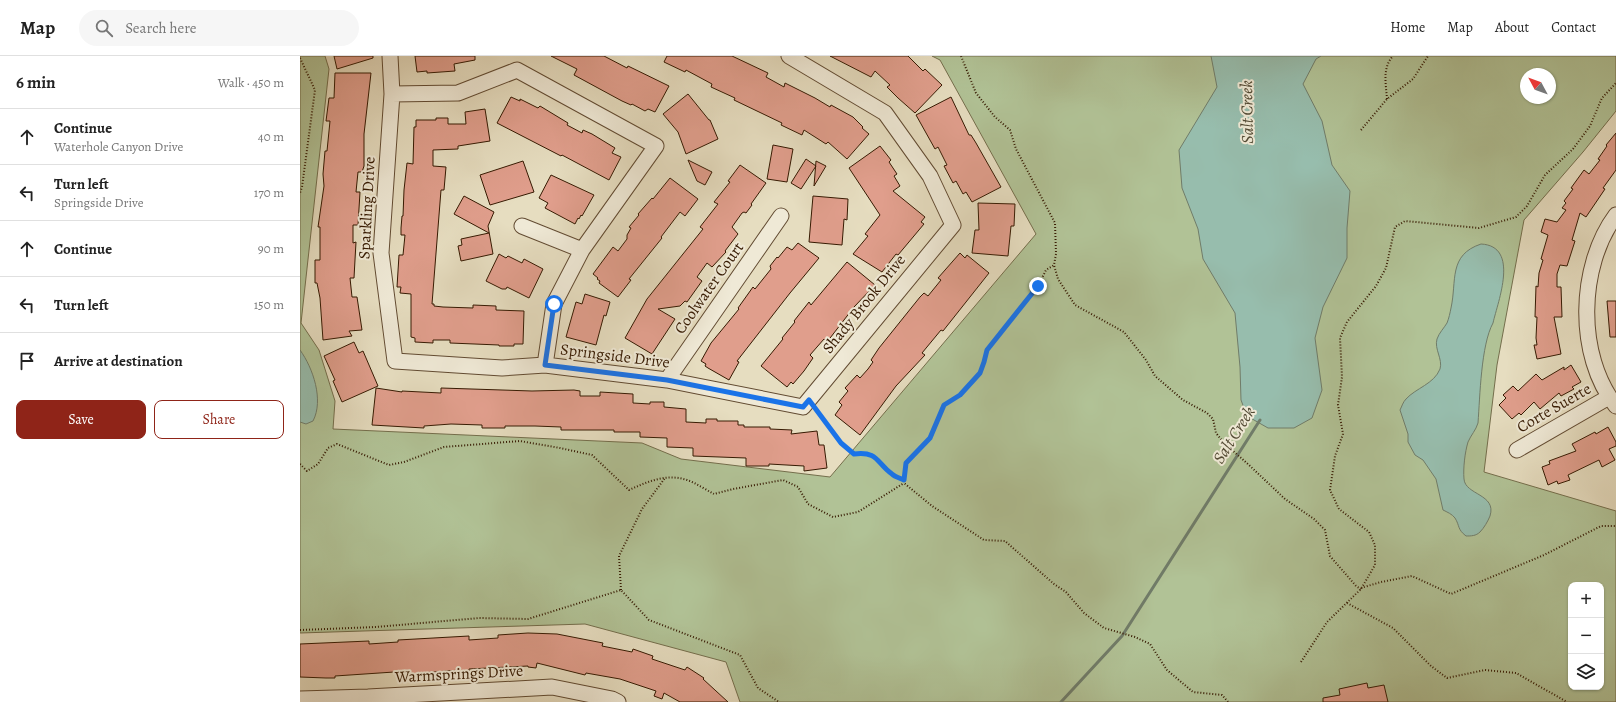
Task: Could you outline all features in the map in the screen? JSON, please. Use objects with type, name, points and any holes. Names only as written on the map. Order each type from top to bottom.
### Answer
[{"type":"street","name":"Sparkling Drive","points":[[390,56],[392,94],[381,252],[395,361]]},
{"type":"street","name":"Shady Brook Drive","points":[[790,56],[886,113],[930,176],[953,225],[806,403]]},
{"type":"street","points":[[392,94],[458,93],[517,70],[656,146],[582,250],[554,304],[545,365]]},
{"type":"street","points":[[1612,402],[1596,367],[1590,346],[1586,324],[1586,301],[1591,272],[1598,248],[1616,215]]},
{"type":"street","name":"Coolwater Court","points":[[667,380],[781,216]]},
{"type":"street","points":[[522,226],[582,250]]},
{"type":"street","name":"Springside Drive","points":[[395,361],[502,368],[545,365],[667,380],[806,403]]},
{"type":"street","name":"Corte Suerte","points":[[1517,450],[1612,402]]},
{"type":"street","name":"Warmsprings Drive","points":[[300,699],[368,700],[552,687],[612,699],[618,702]]},
{"type":"path","points":[[961,56],[976,93],[994,117],[1010,130],[1016,149],[1055,223],[1056,254],[1054,264],[1058,280],[1075,305],[1124,332],[1146,360],[1155,376],[1183,400],[1207,413],[1213,420],[1216,433],[1224,443],[1285,499],[1314,519],[1325,530],[1330,556],[1356,586],[1361,589],[1382,582],[1412,576],[1451,594],[1544,555],[1601,526],[1616,526]]},
{"type":"path","points":[[1387,99],[1385,74],[1389,60],[1394,56]]},
{"type":"path","points":[[1361,130],[1387,99],[1413,79],[1428,56]]},
{"type":"path","points":[[300,58],[315,90],[300,193]]},
{"type":"path","points":[[1301,662],[1327,622],[1361,589],[1375,565],[1375,545],[1369,532],[1339,509],[1330,490],[1335,456],[1342,434],[1338,405],[1342,377],[1340,338],[1347,322],[1376,286],[1386,268],[1394,227],[1405,221],[1479,228],[1516,217],[1527,206],[1544,174],[1573,149],[1586,132],[1602,98],[1616,83]]},
{"type":"path","points":[[904,482],[906,463],[930,438],[944,405],[960,395],[980,373],[987,350],[1038,286],[1046,270],[1054,264]]},
{"type":"path","points":[[806,403],[841,443],[854,454],[866,452],[878,460],[892,474],[904,482],[932,506],[984,540],[1005,541],[1054,584],[1066,592],[1084,613],[1104,628],[1135,637],[1150,644],[1167,670],[1193,692],[1222,695],[1228,702]]},
{"type":"path","points":[[300,464],[307,471],[313,468],[318,464],[328,448],[337,444],[389,465],[404,462],[444,446],[520,441],[592,455],[629,490],[650,480],[665,478],[686,480],[714,494],[783,480],[798,487],[808,504],[833,517],[858,512],[904,482]]},
{"type":"path","points":[[665,478],[642,509],[619,556],[621,590],[649,620],[740,655],[758,688],[779,702]]},
{"type":"path","points":[[300,630],[376,627],[479,618],[528,619],[621,590]]},
{"type":"path","points":[[1347,602],[1393,628],[1431,666],[1447,678],[1485,670],[1516,673],[1567,702]]},
{"type":"shaded area","points":[[300,56],[325,56],[329,69],[301,323],[319,350],[335,401],[333,429],[642,443],[681,459],[830,477],[1036,234],[940,60],[932,56],[1616,56],[1616,111],[1583,152],[1524,220],[1497,365],[1484,472],[1616,511],[1616,702],[740,702],[726,662],[585,624],[300,633]]},
{"type":"water","points":[[1211,56],[1321,56],[1316,59],[1303,84],[1322,121],[1332,165],[1350,191],[1347,228],[1347,258],[1323,307],[1315,338],[1322,390],[1312,418],[1294,428],[1268,428],[1247,416],[1241,400],[1240,367],[1235,313],[1203,259],[1198,229],[1182,188],[1179,150],[1217,87]]},
{"type":"water","points":[[1481,244],[1493,247],[1500,254],[1504,276],[1499,302],[1486,344],[1480,385],[1478,423],[1468,442],[1464,465],[1464,479],[1466,484],[1489,503],[1491,509],[1490,516],[1478,533],[1473,536],[1466,536],[1463,534],[1454,517],[1443,510],[1436,479],[1423,460],[1415,455],[1408,442],[1408,434],[1400,410],[1406,399],[1434,378],[1440,369],[1441,365],[1436,343],[1449,317],[1456,270],[1463,255],[1470,249]]},
{"type":"water","points":[[300,350],[305,357],[313,375],[317,394],[316,413],[313,421],[306,424],[300,422]]},
{"type":"building","points":[[334,56],[373,56],[373,58],[337,69]]},
{"type":"building","points":[[415,56],[475,56],[475,60],[454,64],[455,71],[427,73],[427,71],[417,72]]},
{"type":"building","points":[[551,56],[604,56],[627,68],[628,66],[669,86],[655,112],[648,109],[645,111],[632,104],[631,105],[622,101],[574,75],[577,69]]},
{"type":"building","points":[[667,56],[732,56],[768,73],[766,77],[784,87],[785,83],[830,107],[831,105],[853,117],[869,134],[847,159],[828,142],[826,144],[804,130],[802,135],[781,125],[782,123],[734,100],[735,98],[711,87],[712,84],[686,70],[685,72],[664,62]]},
{"type":"building","points":[[830,56],[908,56],[923,71],[925,69],[942,85],[915,113],[887,87],[890,85],[875,71],[871,77]]},
{"type":"building","points":[[335,73],[371,73],[364,134],[364,166],[362,172],[358,172],[356,192],[360,192],[358,225],[353,225],[353,243],[356,242],[354,278],[350,278],[352,297],[357,297],[362,330],[349,331],[352,336],[323,340],[320,298],[317,283],[315,283],[315,260],[320,260],[320,227],[318,227],[324,186],[323,174],[325,151],[327,151],[330,121],[326,121],[329,98],[334,98]]},
{"type":"building","points":[[688,94],[710,120],[718,139],[686,154],[678,132],[663,114]]},
{"type":"building","points":[[511,97],[520,101],[520,99],[538,108],[540,106],[568,123],[567,125],[582,133],[583,130],[592,134],[615,148],[612,153],[621,157],[609,180],[497,123]]},
{"type":"building","points":[[951,97],[969,135],[971,135],[976,143],[1001,187],[972,202],[966,192],[963,194],[956,181],[953,183],[944,166],[947,165],[938,147],[935,149],[916,115]]},
{"type":"building","points":[[485,109],[490,141],[458,146],[458,149],[433,150],[433,166],[446,167],[444,190],[441,190],[432,304],[434,304],[434,306],[443,307],[473,308],[473,305],[496,306],[496,310],[524,311],[523,344],[514,344],[514,346],[499,346],[450,343],[450,340],[433,340],[433,343],[415,342],[415,338],[411,337],[411,294],[400,293],[401,287],[397,287],[399,255],[403,255],[405,235],[401,235],[401,228],[407,163],[413,164],[414,127],[416,127],[416,120],[436,120],[436,118],[448,118],[448,124],[466,124],[465,112]]},
{"type":"building","points":[[1616,133],[1616,170],[1603,188],[1605,189],[1586,217],[1580,213],[1572,240],[1575,241],[1567,266],[1560,265],[1557,274],[1557,287],[1561,287],[1562,317],[1554,317],[1561,354],[1537,359],[1534,345],[1537,345],[1537,317],[1535,317],[1536,286],[1538,287],[1539,273],[1543,260],[1541,259],[1548,235],[1541,232],[1545,219],[1557,222],[1566,210],[1562,208],[1566,203],[1564,201],[1573,189],[1571,188],[1584,170],[1589,174],[1600,160],[1598,159],[1607,146],[1606,145]]},
{"type":"building","points":[[773,145],[793,149],[787,182],[767,179]]},
{"type":"building","points":[[880,146],[891,160],[889,162],[897,174],[894,176],[900,186],[893,191],[925,217],[921,222],[924,224],[898,255],[896,254],[882,272],[853,254],[868,236],[865,234],[880,215],[849,168]]},
{"type":"building","points":[[806,159],[816,166],[801,189],[791,183]]},
{"type":"building","points":[[688,160],[712,172],[705,185],[697,181]]},
{"type":"building","points":[[523,161],[534,192],[490,205],[480,175]]},
{"type":"building","points":[[816,161],[826,166],[814,186]]},
{"type":"building","points":[[740,165],[766,183],[746,213],[742,213],[732,227],[738,234],[725,251],[726,252],[712,267],[707,263],[697,277],[702,281],[687,302],[685,301],[680,306],[658,309],[675,319],[652,354],[625,338],[647,299],[703,229],[700,227],[718,204],[714,202],[730,182],[728,181]]},
{"type":"building","points":[[551,175],[594,195],[582,216],[581,215],[579,219],[578,218],[575,224],[545,208],[548,203],[539,198]]},
{"type":"building","points":[[670,178],[698,199],[685,216],[680,212],[661,237],[662,238],[629,279],[631,280],[618,297],[599,283],[600,281],[597,279],[598,278],[593,274],[613,247],[618,251],[627,239],[627,235],[631,228],[629,227],[639,215],[638,214],[652,198],[653,199]]},
{"type":"building","points":[[464,196],[494,212],[488,226],[493,254],[461,261],[458,246],[462,245],[461,239],[489,233],[454,214]]},
{"type":"building","points":[[813,196],[848,199],[847,220],[844,219],[842,245],[809,242]]},
{"type":"building","points":[[978,203],[1015,204],[1014,226],[1011,226],[1008,256],[972,253],[975,230],[979,230]]},
{"type":"building","points":[[798,243],[819,258],[737,361],[739,362],[729,380],[705,366],[706,364],[701,361],[711,343],[739,309],[738,308],[753,287],[755,289],[771,269],[770,266],[787,247],[792,250]]},
{"type":"building","points":[[960,253],[965,258],[967,255],[989,273],[943,331],[941,330],[922,353],[925,355],[896,386],[860,435],[835,415],[842,405],[839,402],[848,391],[845,388],[857,375],[860,378],[868,369],[873,362],[871,360],[879,348],[920,297],[924,293],[928,296],[941,280],[938,278]]},
{"type":"building","points":[[499,254],[506,258],[508,256],[522,263],[524,259],[543,269],[529,298],[507,287],[506,289],[502,289],[486,281]]},
{"type":"building","points":[[847,262],[875,285],[854,307],[827,342],[824,339],[810,355],[813,358],[804,371],[793,384],[791,382],[787,387],[761,366],[783,339],[782,338],[809,302],[811,305]]},
{"type":"building","points":[[585,294],[610,302],[606,316],[604,315],[596,345],[566,337],[576,302],[582,304]]},
{"type":"building","points":[[1607,301],[1616,301],[1616,337],[1610,337]]},
{"type":"building","points":[[354,342],[359,353],[363,351],[378,386],[342,402],[333,381],[335,380],[324,356]]},
{"type":"building","points":[[1571,365],[1581,382],[1572,387],[1574,389],[1561,396],[1559,393],[1540,409],[1534,402],[1521,415],[1519,413],[1512,419],[1499,405],[1506,398],[1503,395],[1513,386],[1518,391],[1536,374],[1542,380],[1564,367],[1564,370]]},
{"type":"building","points":[[376,388],[402,392],[441,393],[441,388],[532,391],[574,390],[580,391],[580,396],[600,396],[600,392],[633,394],[633,403],[650,404],[650,402],[664,402],[664,407],[686,409],[686,422],[706,423],[706,419],[717,419],[717,421],[738,421],[738,425],[744,425],[744,427],[770,427],[770,429],[792,430],[791,434],[817,431],[819,445],[824,445],[827,468],[804,471],[804,466],[769,464],[769,466],[746,466],[746,458],[693,456],[693,448],[667,447],[667,438],[640,437],[640,432],[614,432],[614,430],[561,430],[561,427],[535,426],[482,428],[482,425],[451,424],[424,426],[424,428],[372,425]]},
{"type":"building","points":[[1608,427],[1616,442],[1616,446],[1609,449],[1615,460],[1602,467],[1599,460],[1568,475],[1570,480],[1558,484],[1557,481],[1548,485],[1542,467],[1550,464],[1549,461],[1576,451],[1572,444],[1595,432],[1596,434]]},
{"type":"building","points":[[528,633],[557,634],[603,643],[602,646],[632,652],[633,649],[653,656],[652,659],[685,670],[687,667],[704,678],[703,679],[728,702],[680,702],[664,693],[662,699],[654,696],[656,691],[620,679],[586,673],[585,675],[537,663],[536,668],[528,666],[469,669],[469,671],[460,672],[460,670],[409,674],[409,671],[335,676],[335,678],[300,677],[300,644],[369,641],[369,644],[398,642],[398,640],[469,636],[469,640],[498,638],[498,635]]},
{"type":"building","points":[[1367,683],[1368,688],[1384,685],[1388,702],[1323,702],[1323,698],[1340,695],[1339,689]]},
{"type":"waterway","name":"Salt Creek","points":[[1061,702],[1122,636],[1260,420]]},
{"type":"route","points":[[554,304],[545,365],[667,380],[803,407],[809,400],[841,443],[854,454],[866,452],[878,460],[892,474],[904,480],[906,463],[930,438],[944,405],[960,395],[980,373],[987,350],[1038,286]]}]
